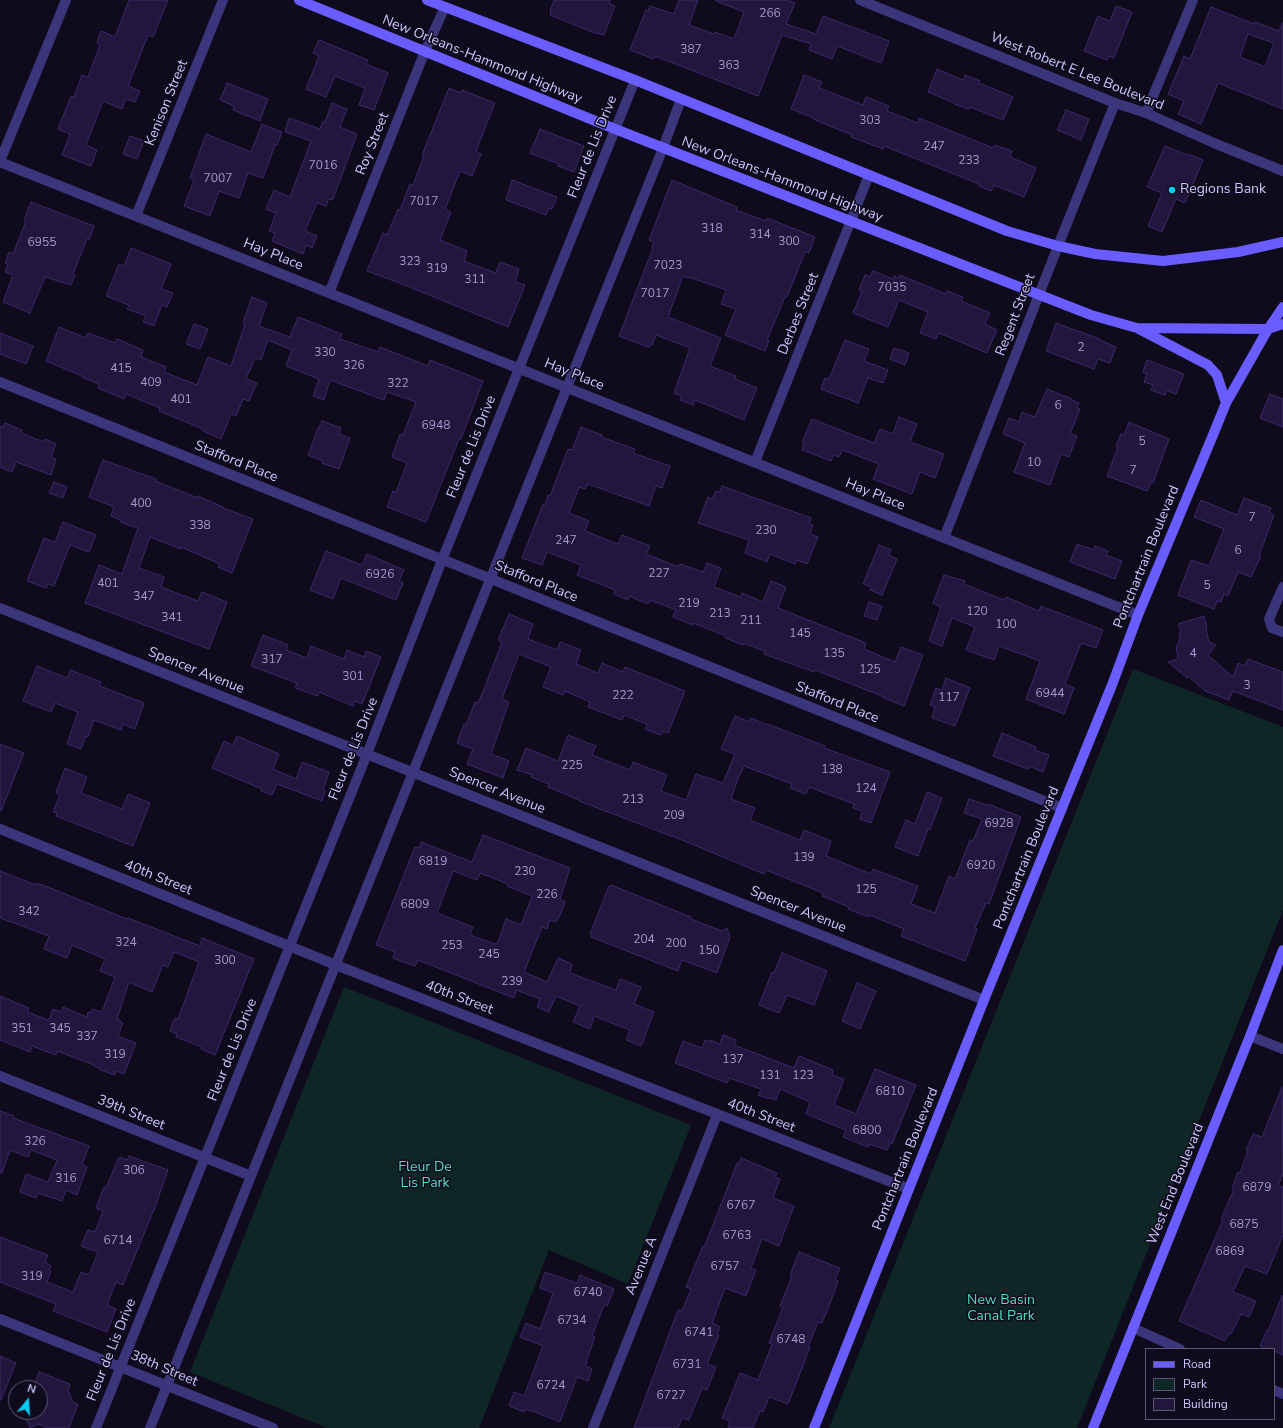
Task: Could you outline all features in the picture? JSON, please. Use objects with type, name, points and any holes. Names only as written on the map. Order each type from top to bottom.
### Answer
[{"type":"main road","name":"New Orleans-Hammond Highway","points":[[300,0],[615,129],[1091,315],[1137,328],[1268,329],[1283,324]]},
{"type":"main road","points":[[427,0],[635,80],[1007,231],[1058,246],[1095,254],[1163,261],[1238,252],[1283,242]]},
{"type":"main road","name":"Pontchartrain Boulevard","points":[[814,1428],[984,1000],[1120,666],[1138,615],[1226,403],[1268,329],[1283,307]]},
{"type":"main road","points":[[1137,328],[1208,365],[1217,375],[1226,403]]},
{"type":"main road","name":"West End Boulevard","points":[[1093,1428],[1283,950]]},
{"type":"street","points":[[0,161],[66,0]]},
{"type":"street","name":"Kenison Street","points":[[136,216],[223,0]]},
{"type":"street","name":"West Robert E Lee Boulevard","points":[[860,0],[1115,103],[1146,113],[1283,171]]},
{"type":"street","points":[[1146,113],[1193,0]]},
{"type":"street","name":"Roy Street","points":[[330,293],[426,51],[445,7]]},
{"type":"street","name":"Fleur de Lis Drive","points":[[96,1428],[367,754],[442,560],[635,80]]},
{"type":"street","points":[[150,1428],[663,148],[681,99]]},
{"type":"street","name":"Regent Street","points":[[944,538],[1115,103]]},
{"type":"street","name":"Hay Place","points":[[0,161],[1138,615]]},
{"type":"street","name":"Derbes Street","points":[[755,462],[869,175]]},
{"type":"street","name":"Stafford Place","points":[[0,382],[1062,808]]},
{"type":"street","points":[[1283,587],[1269,619],[1272,628],[1283,632]]},
{"type":"street","name":"Spencer Avenue","points":[[0,608],[984,1000]]},
{"type":"street","name":"40th Street","points":[[0,829],[717,1115],[910,1189]]},
{"type":"street","points":[[1250,1036],[1283,1049]]},
{"type":"street","name":"39th Street","points":[[0,1076],[251,1176]]},
{"type":"street","name":"Avenue A","points":[[593,1428],[717,1115]]},
{"type":"street","name":"38th Street","points":[[0,1319],[121,1366],[273,1428]]},
{"type":"street","points":[[1133,1328],[1178,1348]]},
{"type":"green space","name":"New Basin Canal Park","points":[[1133,669],[1283,727],[1283,910],[1077,1428],[829,1428]]},
{"type":"green space","name":"Fleur De Lis Park","points":[[344,987],[691,1125],[628,1284],[549,1250],[479,1428],[327,1428],[190,1372]]},
{"type":"building","points":[[129,0],[168,0],[153,37],[148,35],[128,86],[140,91],[135,102],[126,99],[122,109],[103,101],[86,145],[97,150],[91,166],[62,155],[70,134],[58,129],[71,96],[74,97],[82,75],[88,77],[100,45],[97,43],[101,31],[115,37]]},
{"type":"building","points":[[554,0],[610,0],[609,3],[615,6],[604,35],[597,34],[550,15]]},
{"type":"building","points":[[679,0],[698,0],[689,25],[734,39],[744,12],[716,0],[786,0],[795,3],[786,24],[816,34],[823,16],[889,41],[881,63],[837,46],[832,59],[809,50],[811,44],[782,35],[758,96],[655,56],[654,59],[630,50],[646,10],[648,11],[650,6],[674,14]]},
{"type":"building","points":[[1116,6],[1132,12],[1114,58],[1109,56],[1107,60],[1084,51],[1098,16],[1110,21]]},
{"type":"building","points":[[1211,7],[1254,24],[1255,22],[1279,31],[1283,22],[1283,109],[1218,83],[1201,124],[1178,114],[1184,101],[1168,94],[1184,56],[1190,59]],"holes":[[[1248,34],[1274,43],[1265,67],[1240,57]]]},
{"type":"building","points":[[319,40],[368,60],[366,64],[388,73],[374,110],[359,105],[365,88],[335,76],[326,97],[306,89],[319,56],[313,53]]},
{"type":"building","points":[[937,69],[963,80],[965,75],[980,81],[979,83],[1013,97],[1003,120],[970,107],[969,109],[954,104],[928,92]]},
{"type":"building","points":[[804,75],[822,82],[819,88],[863,105],[866,97],[889,106],[887,111],[918,123],[919,118],[993,148],[995,145],[1012,151],[1010,157],[1036,168],[1024,197],[994,185],[991,191],[979,186],[979,184],[884,146],[883,149],[851,137],[852,135],[791,109]]},
{"type":"building","points":[[227,83],[268,99],[260,121],[233,110],[234,106],[220,100]]},
{"type":"building","points":[[449,88],[461,93],[462,90],[495,103],[476,151],[481,154],[472,176],[460,171],[445,209],[451,212],[440,240],[467,251],[464,261],[496,273],[500,262],[519,269],[515,282],[525,285],[508,327],[367,271],[383,233],[387,235],[398,209],[400,210],[410,184],[413,185],[424,156],[422,155]]},
{"type":"building","points":[[332,103],[347,109],[340,127],[357,134],[333,199],[328,200],[326,206],[317,203],[305,231],[317,236],[312,248],[306,245],[303,254],[272,241],[275,233],[269,231],[276,213],[266,209],[274,190],[290,197],[311,141],[285,132],[289,118],[320,129],[323,121],[325,122]]},
{"type":"building","points":[[1066,110],[1089,119],[1081,140],[1057,130]]},
{"type":"building","points":[[262,124],[282,132],[277,145],[275,145],[263,178],[248,173],[239,198],[219,191],[210,216],[184,206],[194,180],[190,178],[206,134],[251,152]]},
{"type":"building","points":[[540,129],[584,146],[574,172],[558,166],[559,164],[530,153]]},
{"type":"building","points":[[130,136],[144,141],[137,159],[123,154]]},
{"type":"building","name":"Regions Bank","points":[[1165,146],[1203,160],[1185,203],[1176,199],[1162,232],[1148,226],[1162,193],[1147,187]]},
{"type":"building","points":[[512,180],[557,197],[552,209],[549,208],[546,215],[506,200]]},
{"type":"building","points":[[672,180],[737,207],[736,210],[766,221],[767,218],[815,237],[809,253],[805,252],[787,297],[785,297],[767,340],[769,341],[765,351],[725,335],[736,309],[721,304],[726,290],[683,276],[668,317],[721,338],[710,366],[736,376],[735,379],[757,388],[744,420],[695,400],[693,405],[680,400],[682,396],[674,393],[690,348],[656,335],[652,345],[648,347],[619,336],[653,248],[654,242],[649,240]]},
{"type":"building","points":[[31,202],[94,226],[89,240],[87,239],[73,274],[75,275],[71,285],[45,277],[30,313],[3,302],[13,275],[5,272],[8,264],[5,263],[9,252],[13,254],[26,221],[24,220]]},
{"type":"building","points":[[131,248],[171,264],[161,289],[173,293],[167,307],[162,305],[154,326],[143,322],[146,316],[127,309],[129,305],[106,296],[119,264],[124,266]]},
{"type":"building","points":[[873,271],[893,279],[894,276],[899,278],[900,275],[946,294],[947,291],[963,297],[961,301],[990,313],[985,324],[997,330],[987,353],[939,333],[936,339],[920,333],[928,312],[899,300],[888,327],[853,313],[862,291],[859,290],[865,275],[870,277]]},
{"type":"building","points":[[252,297],[267,303],[259,326],[290,337],[298,317],[342,334],[340,339],[378,352],[380,347],[428,366],[430,360],[483,381],[461,439],[459,439],[426,522],[387,507],[393,491],[396,492],[407,463],[392,457],[400,434],[403,435],[416,402],[387,392],[384,400],[330,380],[324,400],[313,396],[319,379],[286,366],[292,350],[268,340],[261,360],[255,358],[246,379],[257,383],[249,401],[243,399],[236,416],[231,414],[221,439],[203,431],[203,429],[159,411],[160,408],[126,394],[124,399],[98,388],[99,384],[46,361],[59,327],[86,338],[88,333],[115,343],[117,339],[143,350],[141,357],[166,367],[164,372],[197,385],[208,357],[231,366]]},
{"type":"building","points":[[1056,323],[1100,339],[1116,347],[1110,363],[1098,359],[1094,369],[1046,351]]},
{"type":"building","points":[[194,324],[208,329],[200,349],[186,344]]},
{"type":"building","points":[[0,333],[33,346],[26,364],[0,354]]},
{"type":"building","points":[[845,340],[869,349],[864,361],[888,370],[883,383],[868,378],[858,403],[821,389],[825,378],[829,379]]},
{"type":"building","points":[[894,348],[909,353],[905,365],[890,359]]},
{"type":"building","points":[[1147,360],[1184,374],[1176,394],[1167,391],[1165,395],[1151,390],[1153,385],[1144,382],[1147,374],[1143,372]]},
{"type":"building","points":[[1047,389],[1079,403],[1077,408],[1080,409],[1070,434],[1077,436],[1069,457],[1061,454],[1050,485],[1014,472],[1025,443],[1003,434],[1009,418],[1019,422],[1022,412],[1035,417]]},
{"type":"building","points":[[1270,394],[1283,399],[1283,427],[1260,418]]},
{"type":"building","points":[[899,417],[917,424],[910,442],[944,454],[935,478],[920,472],[912,494],[873,479],[879,464],[842,450],[839,457],[833,455],[831,461],[802,450],[804,443],[802,442],[812,419],[874,443],[880,429],[893,434]]},
{"type":"building","points":[[322,421],[341,428],[339,434],[350,438],[339,469],[322,463],[323,461],[308,455]]},
{"type":"building","points":[[1129,422],[1169,439],[1153,483],[1151,482],[1147,491],[1107,476],[1118,447],[1116,446],[1121,434],[1124,435]]},
{"type":"building","points":[[5,423],[22,430],[21,433],[44,442],[45,439],[56,444],[51,457],[56,459],[51,475],[16,462],[12,472],[0,467],[0,426],[3,427]]},
{"type":"building","points":[[581,427],[602,435],[601,437],[635,449],[633,453],[670,466],[662,488],[656,486],[649,506],[588,484],[585,489],[579,487],[569,513],[589,521],[585,531],[618,544],[622,535],[650,546],[646,554],[679,567],[680,564],[703,572],[707,563],[721,568],[714,587],[741,597],[742,593],[763,602],[771,581],[786,587],[778,608],[866,643],[864,649],[895,662],[901,647],[923,655],[904,706],[815,670],[814,672],[764,654],[765,651],[743,643],[743,645],[725,638],[726,636],[673,617],[676,610],[650,600],[648,604],[629,596],[628,600],[614,594],[615,590],[577,575],[581,565],[547,552],[542,565],[522,558],[543,504],[545,505],[548,495],[550,496],[568,449],[572,450]]},
{"type":"building","points":[[103,460],[156,479],[155,481],[198,498],[198,496],[223,508],[253,519],[232,573],[218,567],[220,564],[181,547],[181,549],[150,537],[139,568],[164,577],[161,587],[198,601],[202,592],[227,602],[209,649],[85,603],[99,565],[122,574],[138,528],[120,522],[121,520],[111,516],[114,507],[89,497]]},
{"type":"building","points":[[54,482],[67,487],[63,498],[49,493]]},
{"type":"building","points":[[722,486],[811,518],[809,524],[813,525],[810,534],[818,537],[807,564],[797,560],[795,564],[770,554],[767,562],[745,553],[749,540],[698,523],[708,497],[712,499],[716,491],[720,492]]},
{"type":"building","points":[[1244,498],[1271,508],[1269,513],[1274,515],[1259,556],[1261,556],[1251,577],[1238,572],[1228,596],[1224,594],[1221,602],[1217,601],[1214,609],[1178,595],[1191,560],[1209,566],[1224,529],[1194,517],[1201,500],[1237,515]]},
{"type":"building","points":[[63,522],[96,535],[89,552],[70,545],[54,586],[48,584],[46,588],[27,581],[44,538],[55,542]]},
{"type":"building","points":[[1077,544],[1094,550],[1095,546],[1108,551],[1106,555],[1122,561],[1115,579],[1070,562]]},
{"type":"building","points":[[879,545],[891,550],[889,555],[897,559],[882,595],[870,590],[871,587],[863,584]]},
{"type":"building","points":[[326,551],[362,565],[367,554],[404,570],[399,581],[403,583],[396,600],[341,578],[333,599],[310,590]]},
{"type":"building","points":[[944,575],[965,581],[964,584],[1004,600],[1006,597],[1039,611],[1041,606],[1103,630],[1096,648],[1081,643],[1065,684],[1074,688],[1064,714],[1026,699],[1040,661],[999,646],[994,660],[966,650],[975,627],[952,618],[942,646],[929,641],[941,607],[933,603]]},
{"type":"building","points":[[869,602],[882,606],[877,620],[864,616]]},
{"type":"building","points":[[509,614],[533,624],[528,639],[557,650],[560,642],[581,650],[576,664],[598,673],[602,663],[623,672],[625,667],[685,691],[668,733],[663,731],[661,735],[658,734],[645,729],[647,724],[624,715],[622,720],[588,707],[590,702],[565,691],[563,695],[543,687],[551,667],[519,654],[502,699],[509,702],[491,754],[509,761],[503,778],[467,764],[473,749],[457,743],[464,724],[466,725],[475,702],[478,703],[483,692],[502,642],[498,640]]},
{"type":"building","points":[[1204,616],[1209,642],[1216,645],[1208,655],[1233,677],[1238,663],[1245,666],[1248,659],[1283,672],[1283,710],[1233,691],[1229,700],[1205,691],[1188,676],[1187,678],[1168,662],[1178,659],[1176,647],[1180,640],[1179,633],[1181,631],[1178,624]]},
{"type":"building","points":[[263,635],[288,645],[286,650],[307,658],[311,646],[344,659],[347,650],[364,657],[366,651],[381,657],[362,704],[355,701],[353,706],[319,692],[318,696],[295,688],[297,683],[251,666]]},
{"type":"building","points":[[37,666],[67,678],[70,670],[101,682],[100,686],[144,703],[135,729],[123,724],[121,730],[94,720],[88,737],[86,736],[81,749],[67,744],[78,712],[55,703],[51,712],[23,701]]},
{"type":"building","points":[[946,678],[970,688],[955,726],[932,718],[935,707],[930,705],[936,688],[942,690]]},
{"type":"building","points":[[735,716],[749,722],[751,718],[825,746],[824,748],[890,772],[871,823],[860,819],[862,811],[853,808],[854,804],[809,787],[806,794],[790,788],[792,784],[744,766],[739,775],[731,799],[755,808],[750,820],[800,840],[804,830],[831,841],[826,856],[871,874],[873,869],[918,886],[911,904],[935,913],[949,876],[955,879],[970,840],[973,841],[982,819],[964,813],[969,799],[987,805],[988,804],[1021,817],[989,904],[986,903],[975,928],[977,929],[965,961],[901,936],[904,929],[869,915],[868,917],[848,909],[849,907],[822,896],[823,893],[766,870],[764,874],[687,842],[579,801],[548,787],[549,784],[531,777],[532,775],[517,770],[526,748],[558,761],[568,735],[596,746],[592,755],[630,770],[633,762],[667,775],[661,791],[686,800],[696,774],[723,783],[735,754],[721,749]]},
{"type":"building","points":[[1002,733],[1036,747],[1035,750],[1049,755],[1043,772],[1029,766],[1028,769],[993,756]]},
{"type":"building","points":[[237,736],[279,754],[273,769],[296,779],[302,762],[329,772],[323,790],[325,791],[322,801],[277,784],[272,795],[261,791],[262,789],[212,768],[224,741],[233,745]]},
{"type":"building","points":[[0,744],[24,753],[1,811],[0,811]]},
{"type":"building","points":[[65,768],[87,777],[81,793],[122,809],[128,794],[150,803],[133,846],[56,816],[57,813],[53,812],[60,795],[56,793]]},
{"type":"building","points":[[927,792],[942,798],[918,856],[895,847],[906,820],[915,824]]},
{"type":"building","points":[[483,835],[570,868],[560,899],[565,902],[560,915],[556,922],[550,920],[547,929],[542,927],[524,972],[547,982],[558,958],[572,964],[570,973],[616,990],[620,979],[641,987],[634,1004],[654,1012],[641,1046],[626,1040],[630,1030],[594,1016],[590,1029],[573,1022],[580,1006],[556,996],[549,1012],[537,1007],[540,999],[516,990],[514,998],[418,960],[415,966],[393,958],[395,952],[376,945],[415,847],[419,848],[421,842],[472,862]],"holes":[[[453,871],[477,880],[480,873],[508,884],[507,886],[532,896],[521,925],[506,919],[498,942],[495,944],[470,935],[473,927],[437,913]]]},
{"type":"building","points":[[0,871],[36,885],[37,883],[48,887],[127,919],[128,918],[200,946],[202,938],[254,959],[215,1055],[201,1049],[202,1047],[176,1037],[177,1034],[170,1031],[175,1018],[178,1019],[199,962],[174,952],[168,967],[163,965],[152,992],[129,982],[117,1019],[123,1023],[118,1036],[136,1043],[124,1074],[116,1071],[115,1075],[100,1070],[101,1069],[94,1065],[57,1051],[56,1055],[32,1046],[30,1052],[0,1040],[0,996],[29,1008],[27,1012],[49,1020],[53,1009],[61,1012],[63,1007],[87,1017],[88,1012],[91,1013],[92,1009],[102,1012],[115,977],[100,971],[105,959],[72,945],[67,958],[44,949],[49,936],[0,918]]},
{"type":"building","points":[[611,885],[722,931],[727,928],[730,937],[717,973],[682,960],[678,971],[591,937],[592,935],[590,934],[609,886],[611,887]]},
{"type":"building","points":[[782,953],[827,971],[814,1005],[787,995],[779,1013],[759,1005],[772,972],[774,973]]},
{"type":"building","points":[[857,983],[876,991],[860,1029],[842,1021]]},
{"type":"building","points":[[723,1035],[736,1040],[734,1045],[794,1068],[799,1056],[833,1070],[832,1075],[844,1079],[834,1105],[856,1114],[875,1069],[916,1085],[892,1144],[890,1143],[887,1150],[869,1144],[868,1147],[843,1137],[846,1130],[806,1114],[810,1102],[780,1089],[776,1100],[769,1099],[758,1095],[761,1089],[729,1078],[727,1083],[675,1063],[683,1041],[702,1048],[705,1040],[709,1042],[710,1040],[720,1044]]},
{"type":"building","points":[[1282,1087],[1283,1174],[1278,1186],[1283,1187],[1283,1235],[1267,1274],[1245,1266],[1233,1292],[1256,1301],[1249,1317],[1241,1314],[1231,1334],[1229,1333],[1225,1341],[1179,1321],[1223,1220],[1221,1219],[1234,1189],[1232,1188],[1238,1172],[1240,1173],[1248,1151],[1246,1150],[1253,1134],[1262,1137]]},
{"type":"building","points":[[0,1111],[14,1116],[13,1118],[89,1146],[82,1165],[87,1167],[77,1195],[66,1190],[62,1201],[38,1193],[36,1198],[20,1192],[26,1174],[48,1182],[57,1160],[31,1150],[28,1157],[10,1150],[2,1173],[0,1173]]},
{"type":"building","points":[[129,1156],[168,1170],[155,1207],[123,1285],[116,1282],[107,1305],[116,1309],[107,1332],[53,1311],[56,1304],[0,1282],[0,1237],[48,1255],[45,1262],[51,1266],[49,1270],[51,1271],[47,1282],[73,1292],[81,1272],[89,1275],[98,1252],[81,1246],[88,1230],[95,1232],[103,1211],[96,1208],[104,1187],[106,1188],[119,1157],[127,1160]]},
{"type":"building","points":[[741,1158],[777,1173],[775,1177],[780,1179],[773,1198],[794,1206],[779,1246],[762,1239],[751,1268],[756,1270],[746,1296],[725,1288],[712,1323],[720,1327],[717,1334],[719,1335],[707,1364],[716,1367],[707,1390],[702,1388],[689,1420],[682,1418],[678,1428],[634,1428],[678,1310],[682,1311],[691,1289],[686,1287],[703,1246],[704,1247],[737,1163],[739,1164]]},
{"type":"building","points":[[799,1252],[840,1268],[835,1280],[838,1281],[831,1301],[822,1323],[818,1322],[788,1404],[769,1397],[763,1412],[760,1411],[753,1428],[728,1428],[730,1421],[722,1418],[740,1373],[758,1380],[772,1344],[769,1343],[783,1307],[780,1306],[792,1276],[790,1275]]},
{"type":"building","points":[[545,1272],[577,1283],[580,1275],[614,1289],[607,1306],[604,1305],[592,1336],[595,1337],[586,1362],[586,1366],[592,1369],[588,1381],[577,1377],[560,1422],[530,1410],[525,1409],[524,1412],[509,1406],[514,1392],[524,1396],[543,1346],[520,1337],[526,1323],[540,1329],[553,1293],[540,1288]]},
{"type":"building","points":[[1283,1296],[1283,1355],[1275,1351],[1275,1348],[1265,1348],[1260,1346],[1267,1330],[1268,1331]]},
{"type":"building","points":[[0,1356],[16,1363],[0,1400]]},
{"type":"building","points":[[39,1372],[70,1384],[68,1390],[73,1402],[78,1404],[69,1428],[48,1428],[38,1424],[30,1428],[26,1420],[48,1420],[48,1380],[36,1380]]},
{"type":"place","name":"Regions Bank","points":[[1172,190]]}]
